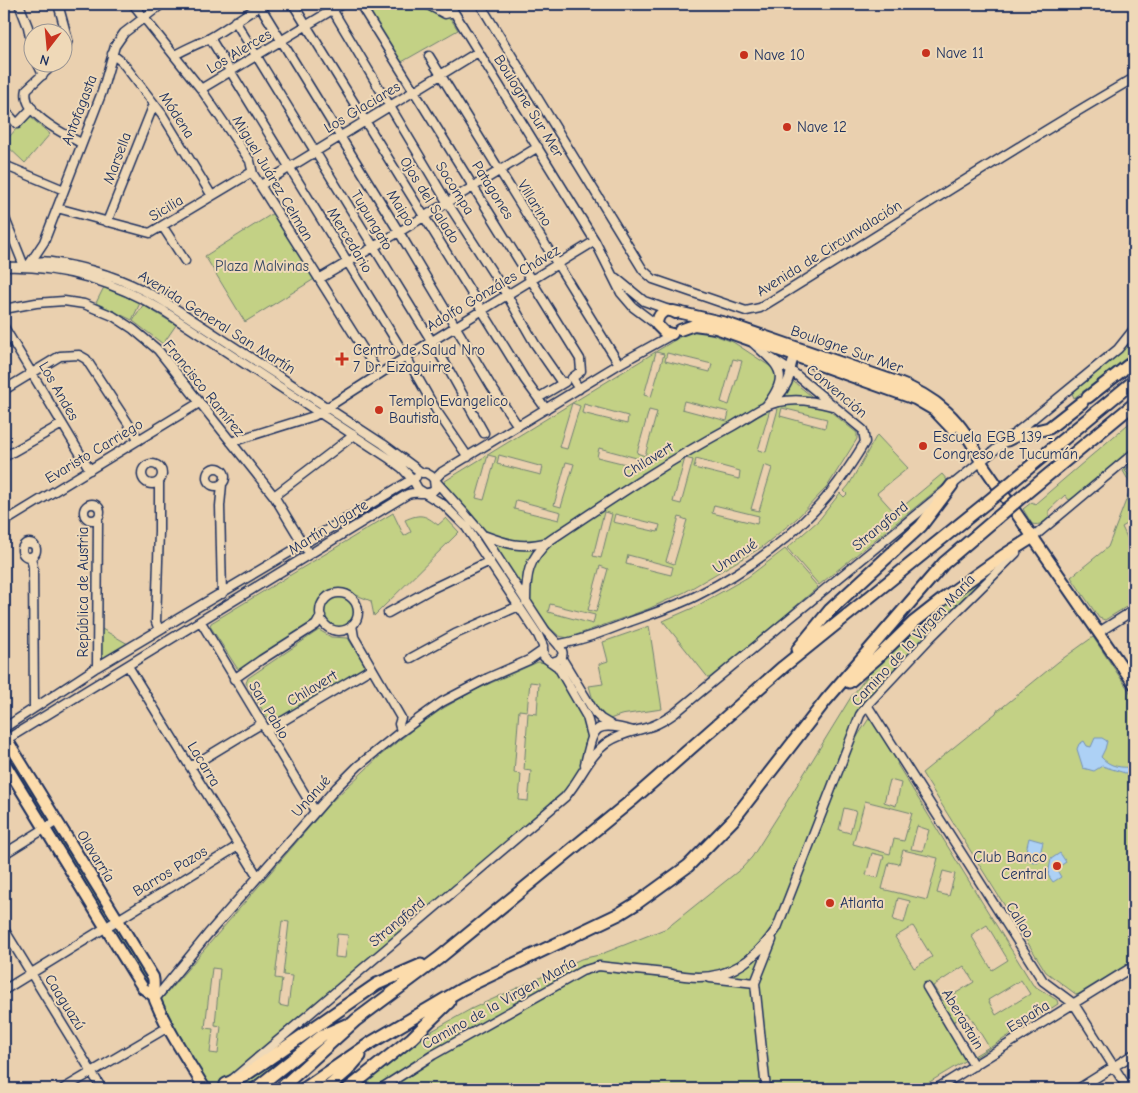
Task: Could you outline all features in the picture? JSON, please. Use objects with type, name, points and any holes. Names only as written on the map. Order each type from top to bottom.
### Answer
[{"type":"highway","points":[[1007,440],[1015,436],[1049,428],[1134,361]]},
{"type":"highway","points":[[280,1089],[356,1020],[439,958],[632,800],[783,667],[1134,381]]},
{"type":"highway","points":[[304,1089],[372,1042],[462,989],[619,914],[688,866],[733,820],[826,700],[944,563],[1134,404]]},
{"type":"highway","points":[[783,667],[830,610],[921,526],[952,485]]},
{"type":"highway","points":[[826,700],[877,658],[914,622],[1002,556],[1033,537]]},
{"type":"highway","points":[[223,1087],[244,1076],[377,984],[439,958]]},
{"type":"highway","points":[[348,1089],[412,1038],[462,989]]},
{"type":"highway","points":[[254,1089],[323,1036],[356,1020]]},
{"type":"highway","points":[[326,1089],[348,1070],[372,1042]]},
{"type":"main road","points":[[671,310],[681,318],[682,326],[676,332],[664,332],[657,326],[659,316],[671,310]]},
{"type":"main road","name":"Boulogne Sur Mer","points":[[671,310],[726,323],[916,390],[940,405],[951,416],[975,447],[981,462]]},
{"type":"main road","name":"Boulogne Sur Mer","points":[[676,332],[687,327],[699,325],[716,328],[891,389],[925,404],[946,420],[969,451],[981,462],[1134,684]]},
{"type":"main road","name":"Olavarría","points":[[5,739],[153,977],[154,998]]},
{"type":"main road","name":"Olavarría","points":[[4,762],[143,988],[154,998],[168,1027],[205,1089]]},
{"type":"street","points":[[19,4],[26,22]]},
{"type":"street","points":[[58,4],[63,22]]},
{"type":"street","name":"Miguel Juárez Celman","points":[[133,4],[201,90],[250,162],[252,172],[379,374]]},
{"type":"street","name":"Antofagasta","points":[[27,266],[39,252],[44,242],[102,92],[112,54],[118,41],[124,33],[162,4]]},
{"type":"street","name":"Ojos del Salado","points":[[293,4],[482,311],[546,409]]},
{"type":"street","name":"Los Alerces","points":[[201,90],[307,26],[330,7],[342,4]]},
{"type":"street","name":"Patagones","points":[[360,4],[474,185],[580,359],[581,371],[572,378]]},
{"type":"street","points":[[426,4],[445,14],[454,12]]},
{"type":"street","name":"Boulogne Sur Mer","points":[[449,4],[595,241],[614,275],[621,293],[627,301],[657,326]]},
{"type":"street","name":"Avenida de Circunvalación","points":[[480,4],[647,275],[746,311],[760,308],[843,258],[938,196],[1134,78]]},
{"type":"street","name":"Maipo","points":[[235,21],[260,6],[457,326],[491,386],[518,426]]},
{"type":"street","name":"Socompa","points":[[330,7],[447,202],[507,295],[535,344],[562,383]]},
{"type":"street","points":[[175,55],[190,46],[210,38],[235,21]]},
{"type":"street","name":"Tupungato","points":[[235,21],[445,362],[484,433]]},
{"type":"street","name":"Mercedario","points":[[210,38],[406,357],[436,410],[468,457]]},
{"type":"street","name":"Los Glaciares","points":[[261,185],[478,52]]},
{"type":"street","name":"Módena","points":[[112,54],[122,62],[154,104],[212,196]]},
{"type":"street","name":"Villarino","points":[[429,56],[619,364]]},
{"type":"street","points":[[46,72],[26,89],[26,96],[32,108],[48,125],[81,143]]},
{"type":"street","name":"Marsella","points":[[107,222],[154,104]]},
{"type":"street","points":[[4,109],[17,124],[32,108]]},
{"type":"street","points":[[318,279],[538,147]]},
{"type":"street","points":[[4,165],[64,190]]},
{"type":"street","name":"Sicilia","points":[[57,208],[146,233],[153,233],[252,172]]},
{"type":"street","points":[[4,216],[27,266],[4,267]]},
{"type":"street","points":[[163,226],[185,261]]},
{"type":"street","name":"Adolfo Gonzáles Chávez","points":[[231,442],[311,418],[406,357],[595,241]]},
{"type":"street","points":[[44,242],[46,255],[57,271]]},
{"type":"street","name":"Avenida General San Martín","points":[[27,266],[36,261],[87,268],[138,287],[170,306],[323,410],[354,435],[390,459],[413,480],[417,487],[444,505],[466,526],[522,604],[559,648],[594,713],[611,725]]},
{"type":"street","name":"Avenida General San Martín","points":[[27,266],[87,276],[107,282],[151,303],[323,410],[383,444],[422,473],[426,473],[483,536],[522,604],[546,654],[558,667],[588,717],[592,736]]},
{"type":"street","name":"Boulogne Sur Mer","points":[[614,275],[644,301],[671,310]]},
{"type":"street","name":"Francisco Ramírez","points":[[4,309],[64,301],[84,304],[113,316],[134,329],[158,350],[274,496],[310,554]]},
{"type":"street","points":[[657,326],[660,337],[659,341]]},
{"type":"street","name":"Los Andes","points":[[4,327],[90,470]]},
{"type":"street","name":"Strangford","points":[[223,1087],[565,797],[576,784],[592,757],[607,743],[634,731],[652,726],[675,712],[1118,350],[1134,329]]},
{"type":"street","points":[[425,494],[435,489],[434,480],[442,472],[619,364],[676,332]]},
{"type":"street","name":"Convención","points":[[748,339],[861,428],[864,434]]},
{"type":"street","points":[[4,390],[60,356],[79,355],[86,359],[139,440]]},
{"type":"street","name":"Convención","points":[[790,371],[796,356]]},
{"type":"street","points":[[764,408],[776,392],[780,379],[778,369],[770,358]]},
{"type":"street","points":[[764,408],[780,396],[787,383],[790,371]]},
{"type":"street","points":[[538,398],[572,378],[579,389]]},
{"type":"street","points":[[764,408],[778,402],[793,400],[813,401],[836,408]]},
{"type":"street","name":"Evaristo Carriego","points":[[4,521],[199,403]]},
{"type":"street","name":"Chilavert","points":[[522,604],[530,564],[541,549],[550,541],[631,486],[764,408]]},
{"type":"street","points":[[4,457],[62,424]]},
{"type":"street","name":"Unanué","points":[[559,648],[694,597],[761,556],[795,530],[828,495],[847,471],[863,446],[865,442],[864,434]]},
{"type":"street","points":[[274,496],[354,435]]},
{"type":"street","name":"Camino de la Virgen María","points":[[380,1089],[433,1055],[582,971],[599,966],[755,983],[856,724],[867,705],[930,638],[1033,537],[1134,453]]},
{"type":"street","name":"Martín Ugarte","points":[[4,728],[97,667],[422,473]]},
{"type":"street","points":[[159,482],[156,622],[159,630]]},
{"type":"street","points":[[222,484],[220,506],[222,594]]},
{"type":"street","name":"Martín Ugarte","points":[[5,739],[201,622],[408,494],[419,492],[425,494]]},
{"type":"street","name":"República de Austria","points":[[97,667],[98,518]]},
{"type":"street","name":"Chilavert","points":[[483,536],[518,546],[536,545],[550,541]]},
{"type":"street","points":[[32,557],[35,638],[34,708]]},
{"type":"street","points":[[388,613],[431,589],[490,561]]},
{"type":"street","points":[[328,627],[321,616],[320,610],[324,600],[334,594],[345,594],[354,600],[358,610],[356,621],[346,629],[339,630]]},
{"type":"street","points":[[411,658],[455,634],[522,604]]},
{"type":"street","points":[[1099,632],[1134,610]]},
{"type":"street","points":[[234,679],[316,626],[321,616]]},
{"type":"street","name":"San Pablo","points":[[201,622],[315,811]]},
{"type":"street","points":[[352,625],[354,637],[401,718],[399,724],[401,731]]},
{"type":"street","points":[[316,626],[339,630],[354,637]]},
{"type":"street","points":[[547,641],[559,648],[558,660],[546,654],[547,641]]},
{"type":"street","name":"Unanué","points":[[154,998],[315,811],[358,766],[401,731],[442,702],[529,660],[546,654]]},
{"type":"street","name":"Lacarra","points":[[128,666],[258,877]]},
{"type":"street","name":"Chilavert","points":[[266,731],[372,668]]},
{"type":"street","name":"Callao","points":[[867,705],[1043,981],[1074,1004],[1128,1089]]},
{"type":"street","points":[[401,718],[406,718],[412,723]]},
{"type":"street","points":[[190,767],[261,724]]},
{"type":"street","points":[[592,736],[599,728],[611,725],[634,731]]},
{"type":"street","name":"Strangford","points":[[584,769],[592,736]]},
{"type":"street","points":[[4,854],[57,821]]},
{"type":"street","name":"Barros Pazos","points":[[4,990],[238,846]]},
{"type":"street","name":"Camino de la Virgen María","points":[[700,977],[717,974],[741,966],[761,950],[777,928]]},
{"type":"street","name":"Caaguazú","points":[[4,930],[102,1089]]},
{"type":"street","name":"España","points":[[936,1089],[1134,966]]},
{"type":"street","points":[[755,983],[766,1089]]},
{"type":"street","name":"Aberastain","points":[[927,987],[974,1066]]},
{"type":"street","points":[[63,1089],[168,1027]]},
{"type":"street","points":[[1078,1089],[1134,1054]]},
{"type":"green space","points":[[364,4],[441,4],[458,30],[400,63]]},
{"type":"green space","points":[[28,115],[50,134],[25,163],[4,143]]},
{"type":"green space","name":"Plaza Malvinas","points":[[275,212],[316,278],[245,322],[205,256]]},
{"type":"green space","points":[[104,287],[140,303],[132,320],[96,303]]},
{"type":"green space","points":[[143,305],[176,325],[163,344],[133,321]]},
{"type":"green space","points":[[698,329],[733,342],[794,382],[857,433],[857,439],[827,487],[796,519],[762,547],[685,592],[648,609],[568,638],[559,636],[550,628],[478,525],[445,488],[444,484],[445,481],[572,403],[683,335]],"holes":[[[656,352],[664,354],[651,397],[644,395]],[[667,353],[712,364],[710,372],[665,361]],[[733,359],[742,361],[729,405],[721,402]],[[684,401],[729,412],[727,421],[682,409]],[[572,403],[580,406],[567,449],[559,447]],[[584,404],[628,416],[627,424],[582,413]],[[771,406],[778,409],[766,452],[758,450]],[[782,408],[827,419],[825,428],[780,416]],[[649,410],[657,412],[645,456],[637,453]],[[599,448],[644,460],[642,468],[597,457]],[[488,455],[496,457],[484,500],[476,498]],[[499,455],[543,467],[541,475],[497,464]],[[685,458],[693,460],[681,504],[673,502]],[[696,459],[740,471],[739,479],[694,468]],[[566,462],[574,464],[561,507],[554,505]],[[764,465],[772,468],[759,511],[751,509]],[[516,500],[561,512],[559,520],[514,509]],[[714,505],[759,516],[757,524],[712,513]],[[604,512],[612,514],[601,558],[593,556]],[[615,514],[660,525],[658,532],[613,522]],[[679,517],[687,520],[674,564],[666,561]],[[628,555],[673,567],[671,575],[626,564]],[[600,566],[608,569],[596,612],[588,610]],[[550,604],[595,615],[593,624],[548,612]]]},
{"type":"green space","points":[[1134,340],[1134,358],[1088,393],[1085,390],[1074,398],[1072,393]]},
{"type":"green space","points":[[1134,419],[1134,449],[1080,494],[1069,500],[1065,495],[1049,510],[1049,517],[1044,522],[1032,524],[1023,509],[1032,502],[1035,504]]},
{"type":"green space","points":[[877,435],[908,468],[877,493],[895,513],[942,474],[948,481],[819,585],[787,548],[819,520],[840,493],[844,497],[847,494],[844,491]]},
{"type":"green space","points":[[1134,461],[1125,471],[1132,478],[1134,477],[1134,500],[1129,501],[1134,513],[1134,539],[1127,524],[1122,527],[1134,552],[1134,602],[1105,620],[1099,618],[1071,577],[1108,547],[1130,490],[1130,483],[1123,471]]},
{"type":"green space","points":[[393,513],[404,536],[411,532],[405,520],[415,516],[426,517],[438,525],[446,518],[459,532],[374,616],[371,601],[349,592],[333,589],[320,602],[318,616],[313,624],[240,669],[237,668],[210,626],[211,623]]},
{"type":"green space","points":[[785,549],[818,587],[710,680],[663,621],[695,607],[748,577]]},
{"type":"green space","points":[[994,567],[927,636],[857,714],[773,929],[756,951],[747,959],[728,968],[700,973],[599,962],[582,966],[373,1089],[350,1089],[414,1041],[471,1009],[581,959],[599,955],[667,928],[742,868],[752,857],[851,697],[880,660],[915,625]]},
{"type":"green space","points":[[340,594],[347,595],[352,599],[356,604],[356,618],[352,623],[347,627],[340,628],[333,627],[328,623],[324,618],[323,611],[324,604],[328,599],[333,595]]},
{"type":"green space","points":[[649,626],[662,709],[621,715],[607,720],[596,710],[589,686],[603,684],[599,664],[608,661],[603,642]]},
{"type":"green space","points":[[102,629],[128,644],[101,662],[99,631]]},
{"type":"green space","points":[[319,630],[331,637],[348,638],[364,664],[363,669],[274,722],[269,721],[246,683],[248,678]]},
{"type":"green space","name":"Club Banco Central","points":[[1093,637],[1134,698],[1134,960],[1077,995],[1046,972],[922,773],[996,713],[997,710]]},
{"type":"green space","points":[[538,662],[555,667],[578,704],[587,725],[588,744],[586,753],[579,771],[569,788],[226,1082],[216,1085],[209,1084],[200,1074],[160,1003],[161,1000],[330,803],[381,755],[411,731],[442,709],[475,690]],"holes":[[[530,682],[539,683],[537,714],[528,713],[524,770],[531,771],[528,801],[519,800],[521,774],[514,773],[519,710],[527,711]],[[282,921],[289,922],[283,975],[292,976],[288,1007],[279,1005],[282,979],[275,978]],[[337,934],[348,935],[345,958],[335,957]],[[212,968],[220,969],[215,1025],[221,1026],[218,1054],[210,1053],[213,1029],[205,1028]]]},
{"type":"green space","name":"Atlanta","points":[[870,717],[899,761],[897,764],[1033,985],[1057,1000],[1058,1004],[974,1058],[929,986],[923,989],[966,1060],[918,1089],[769,1089],[758,985],[851,746]],"holes":[[[890,780],[901,783],[896,806],[884,802]],[[865,801],[912,813],[904,841],[894,839],[890,854],[853,844]],[[844,808],[856,811],[850,833],[839,830]],[[917,826],[929,830],[923,851],[911,849]],[[903,850],[938,858],[927,900],[882,889],[889,862],[899,864]],[[872,853],[884,856],[878,878],[866,875]],[[943,871],[955,874],[949,896],[937,893]],[[898,898],[910,901],[904,923],[893,920]],[[987,925],[1008,960],[992,970],[971,935]],[[913,926],[932,957],[914,968],[895,937]],[[964,966],[974,982],[943,1001],[933,986]],[[1021,980],[1030,994],[996,1015],[988,1000]],[[968,1013],[989,1047],[974,1056],[953,1022]]]},
{"type":"green space","points":[[11,753],[152,983],[149,988],[6,757]]},
{"type":"green space","points":[[764,952],[753,980],[726,976],[748,966]]},
{"type":"green space","points":[[599,971],[753,987],[762,1089],[388,1089],[435,1058],[583,974]]},
{"type":"green space","points":[[322,1025],[324,1027],[248,1089],[230,1089]]},
{"type":"water","points":[[1095,738],[1102,738],[1107,741],[1101,757],[1104,760],[1116,766],[1134,767],[1134,772],[1125,773],[1102,766],[1094,771],[1083,768],[1077,749],[1079,744],[1084,741],[1087,746],[1091,747]]},
{"type":"water","points":[[1029,838],[1043,842],[1038,863],[1024,859]]},
{"type":"water","points":[[1060,853],[1066,862],[1060,866],[1058,872],[1061,877],[1053,882],[1048,875],[1051,859]]},
{"type":"place","name":"Nave 11","points":[[926,53]]},
{"type":"place","name":"Nave 10","points":[[744,55]]},
{"type":"place","name":"Nave 12","points":[[787,127]]},
{"type":"place","name":"Centro de Salud Nro 7 Dr. Eizaguirre","points":[[342,359]]},
{"type":"place","name":"Templo Evangelico Bautista","points":[[379,410]]},
{"type":"place","name":"Escuela EGB 139 - Congreso de Tucumán","points":[[923,446]]},
{"type":"place","name":"Club Banco Central","points":[[1057,866]]},
{"type":"place","name":"Atlanta","points":[[830,903]]}]
